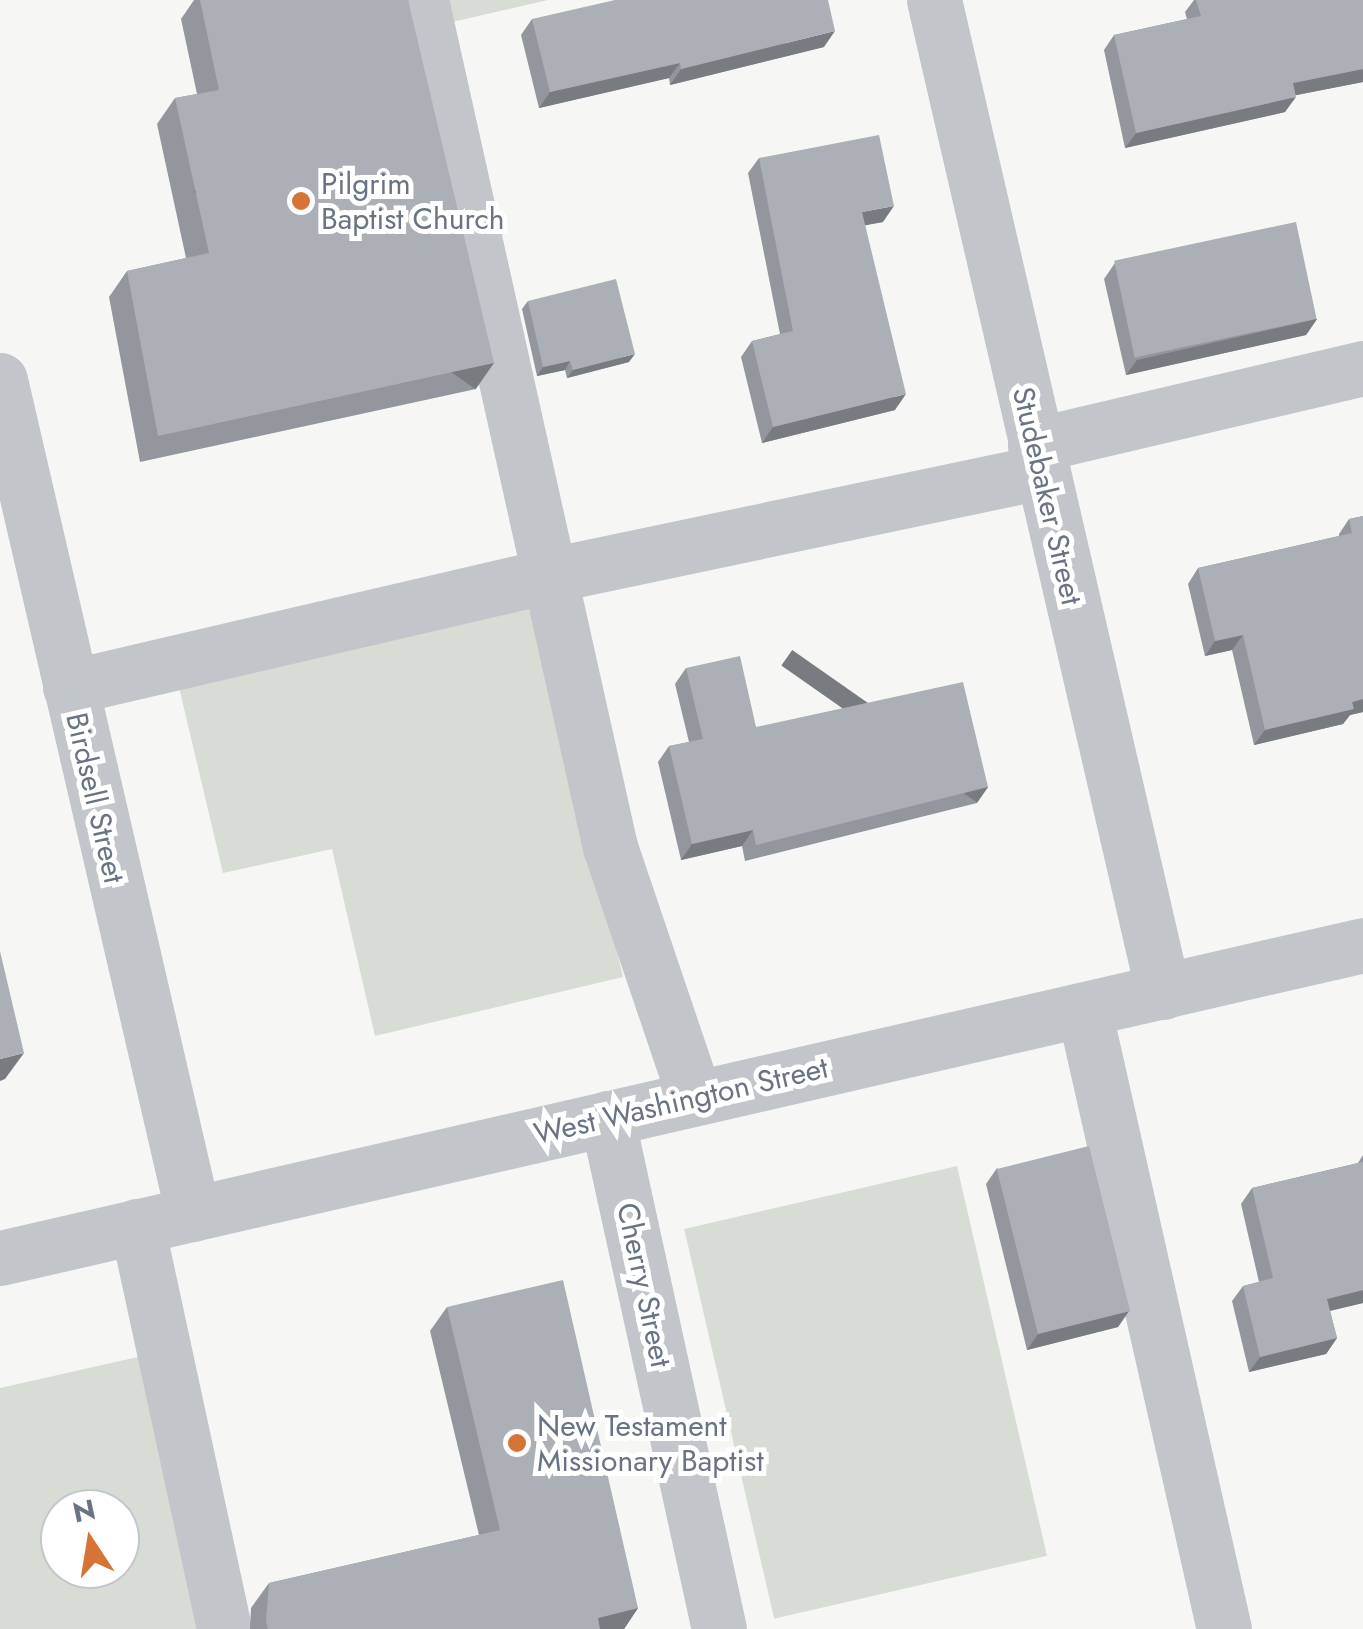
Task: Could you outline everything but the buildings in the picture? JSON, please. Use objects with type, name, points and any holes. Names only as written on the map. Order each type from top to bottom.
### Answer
[{"type":"street","points":[[420,0],[546,576],[610,847],[695,1098]]},
{"type":"street","name":"Studebaker Street","points":[[934,0],[1163,992]]},
{"type":"street","points":[[70,686],[1038,458],[1363,368]]},
{"type":"street","name":"Birdsell Street","points":[[0,380],[193,1214]]},
{"type":"street","name":"West Washington Street","points":[[0,1258],[1363,946]]},
{"type":"street","points":[[1084,1010],[1224,1629]]},
{"type":"street","name":"Cherry Street","points":[[608,1118],[719,1629]]},
{"type":"street","points":[[138,1226],[224,1629]]},
{"type":"shaded area","points":[[443,0],[548,0],[448,23]]},
{"type":"shaded area","points":[[534,601],[623,977],[375,1036],[332,849],[223,873],[178,683]]},
{"type":"shaded area","points":[[957,1166],[1047,1556],[774,1619],[684,1229]]},
{"type":"shaded area","points":[[142,1356],[202,1629],[0,1629],[0,1388]]},
{"type":"place","name":"Pilgrim Baptist Church","points":[[301,201]]},
{"type":"place","name":"New Testament Missionary Baptist","points":[[517,1443]]}]
